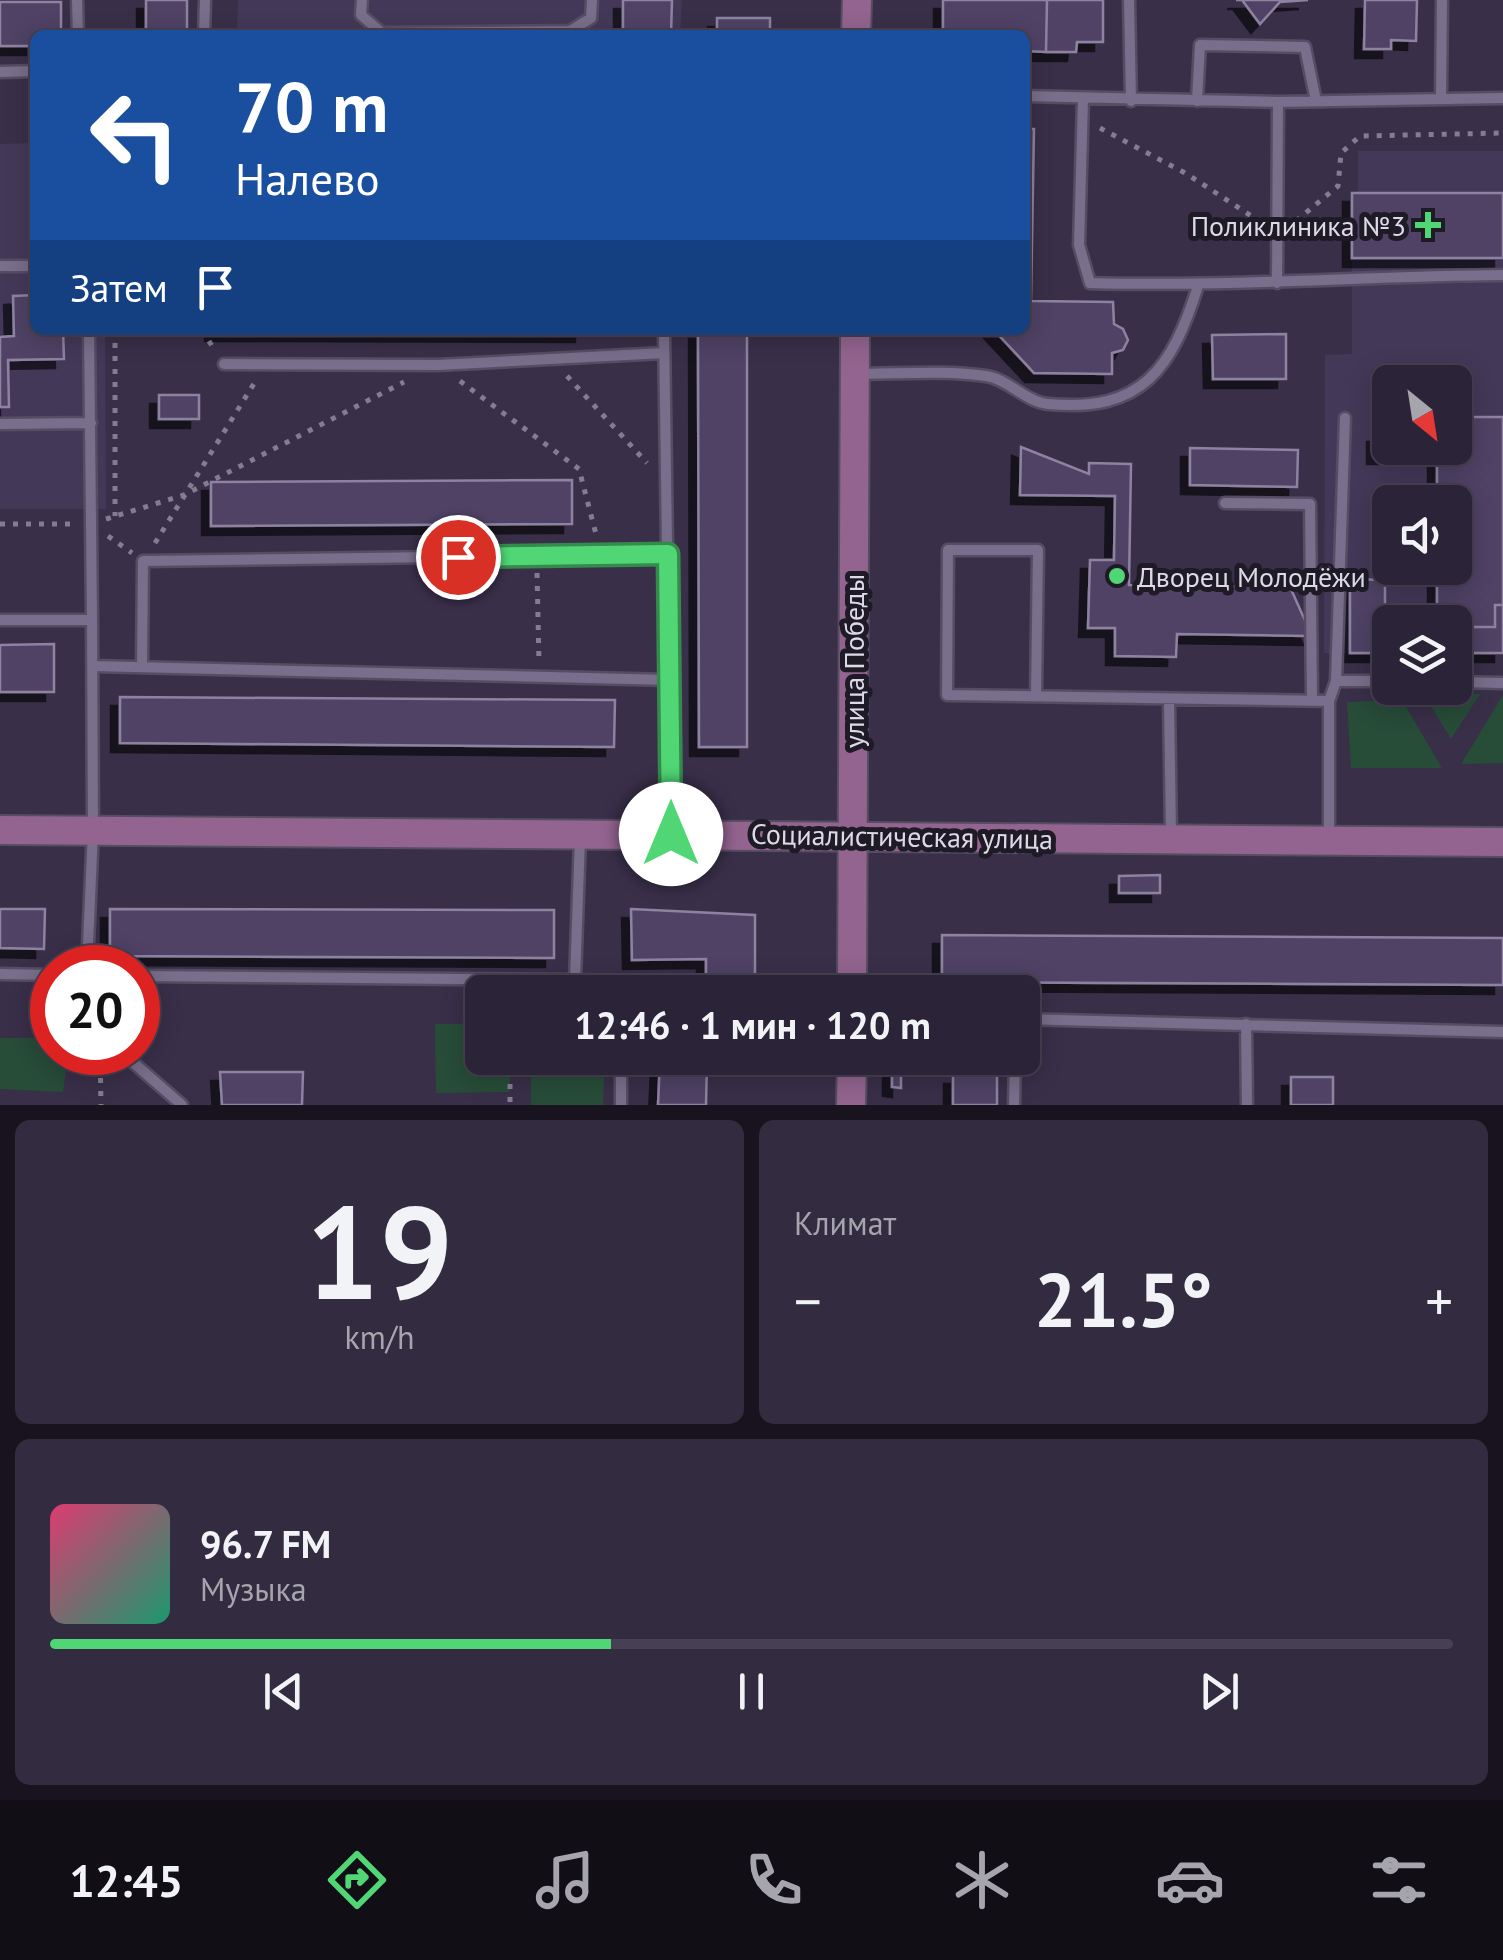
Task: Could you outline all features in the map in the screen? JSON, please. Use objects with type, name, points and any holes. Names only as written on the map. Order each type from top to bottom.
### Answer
[{"type":"main road","points":[[856,0],[856,30]]},
{"type":"main road","name":"улица Победы","points":[[852,975],[855,335]]},
{"type":"main road","name":"Социалистическая улица","points":[[0,830],[1503,842]]},
{"type":"main road","points":[[851,1105],[852,1075]]},
{"type":"lane","points":[[77,0],[78,30]]},
{"type":"lane","points":[[204,30],[205,0]]},
{"type":"lane","points":[[362,0],[360,15],[378,30]]},
{"type":"lane","points":[[572,30],[590,18],[592,0]]},
{"type":"lane","points":[[1129,0],[1131,101]]},
{"type":"lane","points":[[1441,97],[1442,0]]},
{"type":"lane","points":[[1197,102],[1200,45],[1305,46],[1316,101]]},
{"type":"lane","points":[[0,72],[30,71]]},
{"type":"lane","points":[[1030,96],[1197,102],[1503,98]]},
{"type":"lane","points":[[1082,99],[1079,245],[1090,284],[1198,286],[1352,276],[1503,274]]},
{"type":"lane","points":[[1278,102],[1278,283]]},
{"type":"lane","points":[[0,266],[30,266]]},
{"type":"lane","points":[[855,374],[990,376],[1045,404],[1114,401],[1156,378],[1189,316],[1198,286]]},
{"type":"lane","points":[[88,945],[93,830],[90,335]]},
{"type":"lane","points":[[664,335],[671,834]]},
{"type":"lane","points":[[224,364],[438,365],[664,352]]},
{"type":"lane","points":[[1329,841],[1329,701],[1336,680],[1346,418]]},
{"type":"lane","points":[[0,424],[91,423]]},
{"type":"lane","points":[[1224,503],[1310,504],[1312,700]]},
{"type":"lane","points":[[1036,696],[1038,550],[948,550],[947,695],[1329,701]]},
{"type":"lane","points":[[142,667],[143,561],[668,554]]},
{"type":"lane","points":[[0,620],[92,620]]},
{"type":"lane","points":[[93,666],[670,680]]},
{"type":"lane","points":[[1336,680],[1372,681]]},
{"type":"lane","points":[[1472,682],[1503,683]]},
{"type":"lane","points":[[1169,701],[1171,838]]},
{"type":"lane","points":[[575,975],[580,832]]},
{"type":"lane","points":[[0,974],[30,975]]},
{"type":"lane","points":[[160,976],[465,979]]},
{"type":"lane","points":[[1040,1019],[1503,1032]]},
{"type":"lane","points":[[1246,1024],[1247,1105]]},
{"type":"lane","points":[[147,1075],[182,1105]]},
{"type":"lane","points":[[620,1105],[621,1075]]},
{"type":"lane","points":[[1014,1075],[1014,1105]]},
{"type":"path","points":[[1082,118],[1187,174],[1280,234],[1338,186],[1341,152],[1360,136],[1503,133]]},
{"type":"path","points":[[115,335],[115,516]]},
{"type":"path","points":[[205,335],[224,364]]},
{"type":"path","points":[[552,358],[666,484]]},
{"type":"path","points":[[92,524],[143,561],[266,364]]},
{"type":"path","points":[[0,524],[92,524],[184,495],[438,365],[579,470],[602,556]]},
{"type":"path","points":[[537,556],[540,675]]},
{"type":"path","points":[[100,1075],[101,1105]]},
{"type":"path","points":[[510,1075],[510,1105]]},
{"type":"shaded area","points":[[238,0],[682,0],[680,30],[237,30]]},
{"type":"shaded area","points":[[30,143],[30,335],[105,335],[106,509],[0,509],[0,144]]},
{"type":"shaded area","points":[[1358,151],[1503,151],[1503,653],[1472,653],[1472,605],[1372,605],[1372,653],[1324,653],[1325,355],[1352,354],[1352,193],[1358,192]]},
{"type":"green space","points":[[1472,694],[1480,694],[1451,739],[1430,705],[1472,705]]},
{"type":"green space","points":[[1503,695],[1503,763],[1461,764]]},
{"type":"green space","points":[[1347,702],[1405,705],[1442,768],[1351,768]]},
{"type":"green space","points":[[435,1024],[465,1024],[465,1075],[510,1075],[510,1092],[436,1093]]},
{"type":"green space","points":[[0,1038],[30,1038],[30,1075],[65,1075],[63,1092],[0,1089]]},
{"type":"green space","points":[[531,1075],[604,1075],[603,1105],[531,1105]]},
{"type":"building","points":[[146,0],[187,0],[187,30],[146,30]]},
{"type":"building","points":[[623,0],[672,0],[671,30],[623,30]]},
{"type":"building","points":[[943,0],[1047,0],[1046,52],[1030,51],[1030,30],[943,30]]},
{"type":"building","points":[[1047,0],[1103,0],[1103,42],[1077,42],[1076,52],[1046,52]]},
{"type":"building","points":[[1242,0],[1308,0],[1280,2],[1260,24]]},
{"type":"building","points":[[1365,0],[1417,0],[1416,41],[1391,40],[1391,49],[1364,49]]},
{"type":"building","points":[[0,2],[61,2],[61,30],[30,30],[30,46],[0,46]]},
{"type":"building","points":[[717,18],[770,18],[770,30],[717,30]]},
{"type":"building","points":[[1030,129],[1034,129],[1031,301],[1113,302],[1114,324],[1123,329],[1128,340],[1123,350],[1112,353],[1112,374],[1034,373],[999,335],[1030,335]]},
{"type":"building","points":[[1352,193],[1503,193],[1503,258],[1352,258]]},
{"type":"building","points":[[30,295],[30,335],[63,335],[64,359],[8,360],[9,407],[0,407],[0,337],[14,336],[13,296]]},
{"type":"building","points":[[1286,334],[1286,379],[1213,379],[1212,335]]},
{"type":"building","points":[[698,335],[747,335],[747,747],[699,747]]},
{"type":"building","points":[[159,395],[199,395],[199,419],[159,419]]},
{"type":"building","points":[[1472,417],[1503,417],[1503,605],[1495,605],[1495,627],[1472,627],[1472,605],[1437,605],[1437,585],[1472,585],[1472,485],[1437,485],[1437,465],[1472,465]]},
{"type":"building","points":[[1021,447],[1089,474],[1089,463],[1131,464],[1129,585],[1290,587],[1312,636],[1177,634],[1176,657],[1115,656],[1115,628],[1088,628],[1090,560],[1114,560],[1115,496],[1020,495]]},
{"type":"building","points":[[1190,448],[1298,450],[1297,487],[1190,485]]},
{"type":"building","points":[[572,480],[572,524],[211,526],[211,482]]},
{"type":"building","points":[[1350,579],[1372,580],[1372,585],[1385,585],[1385,605],[1372,605],[1372,653],[1350,653]]},
{"type":"building","points":[[1495,605],[1503,605],[1503,653],[1472,653],[1472,627],[1495,627]]},
{"type":"building","points":[[54,644],[54,692],[0,692],[0,645]]},
{"type":"building","points":[[120,697],[615,700],[614,747],[120,743]]},
{"type":"building","points":[[1160,875],[1160,893],[1119,893],[1119,876]]},
{"type":"building","points":[[0,909],[45,909],[44,945],[0,948]]},
{"type":"building","points":[[110,909],[554,910],[554,958],[160,956],[160,945],[110,945]]},
{"type":"building","points":[[631,909],[755,915],[755,975],[706,975],[706,959],[632,960]]},
{"type":"building","points":[[942,935],[1503,938],[1503,985],[1040,983],[1040,975],[942,975]]},
{"type":"building","points":[[220,1072],[303,1072],[302,1105],[222,1105]]},
{"type":"building","points":[[659,1075],[707,1075],[706,1105],[658,1105]]},
{"type":"building","points":[[892,1075],[901,1075],[901,1088],[892,1087]]},
{"type":"building","points":[[953,1075],[997,1075],[997,1105],[953,1105]]},
{"type":"building","points":[[1291,1077],[1333,1077],[1333,1105],[1291,1105]]},
{"type":"place","name":"Поликлиника №3","points":[[1428,225]]},
{"type":"place","name":"Дворец Молодёжи","points":[[1117,576]]},
{"type":"route","points":[[458,557],[668,554],[671,834]]}]
